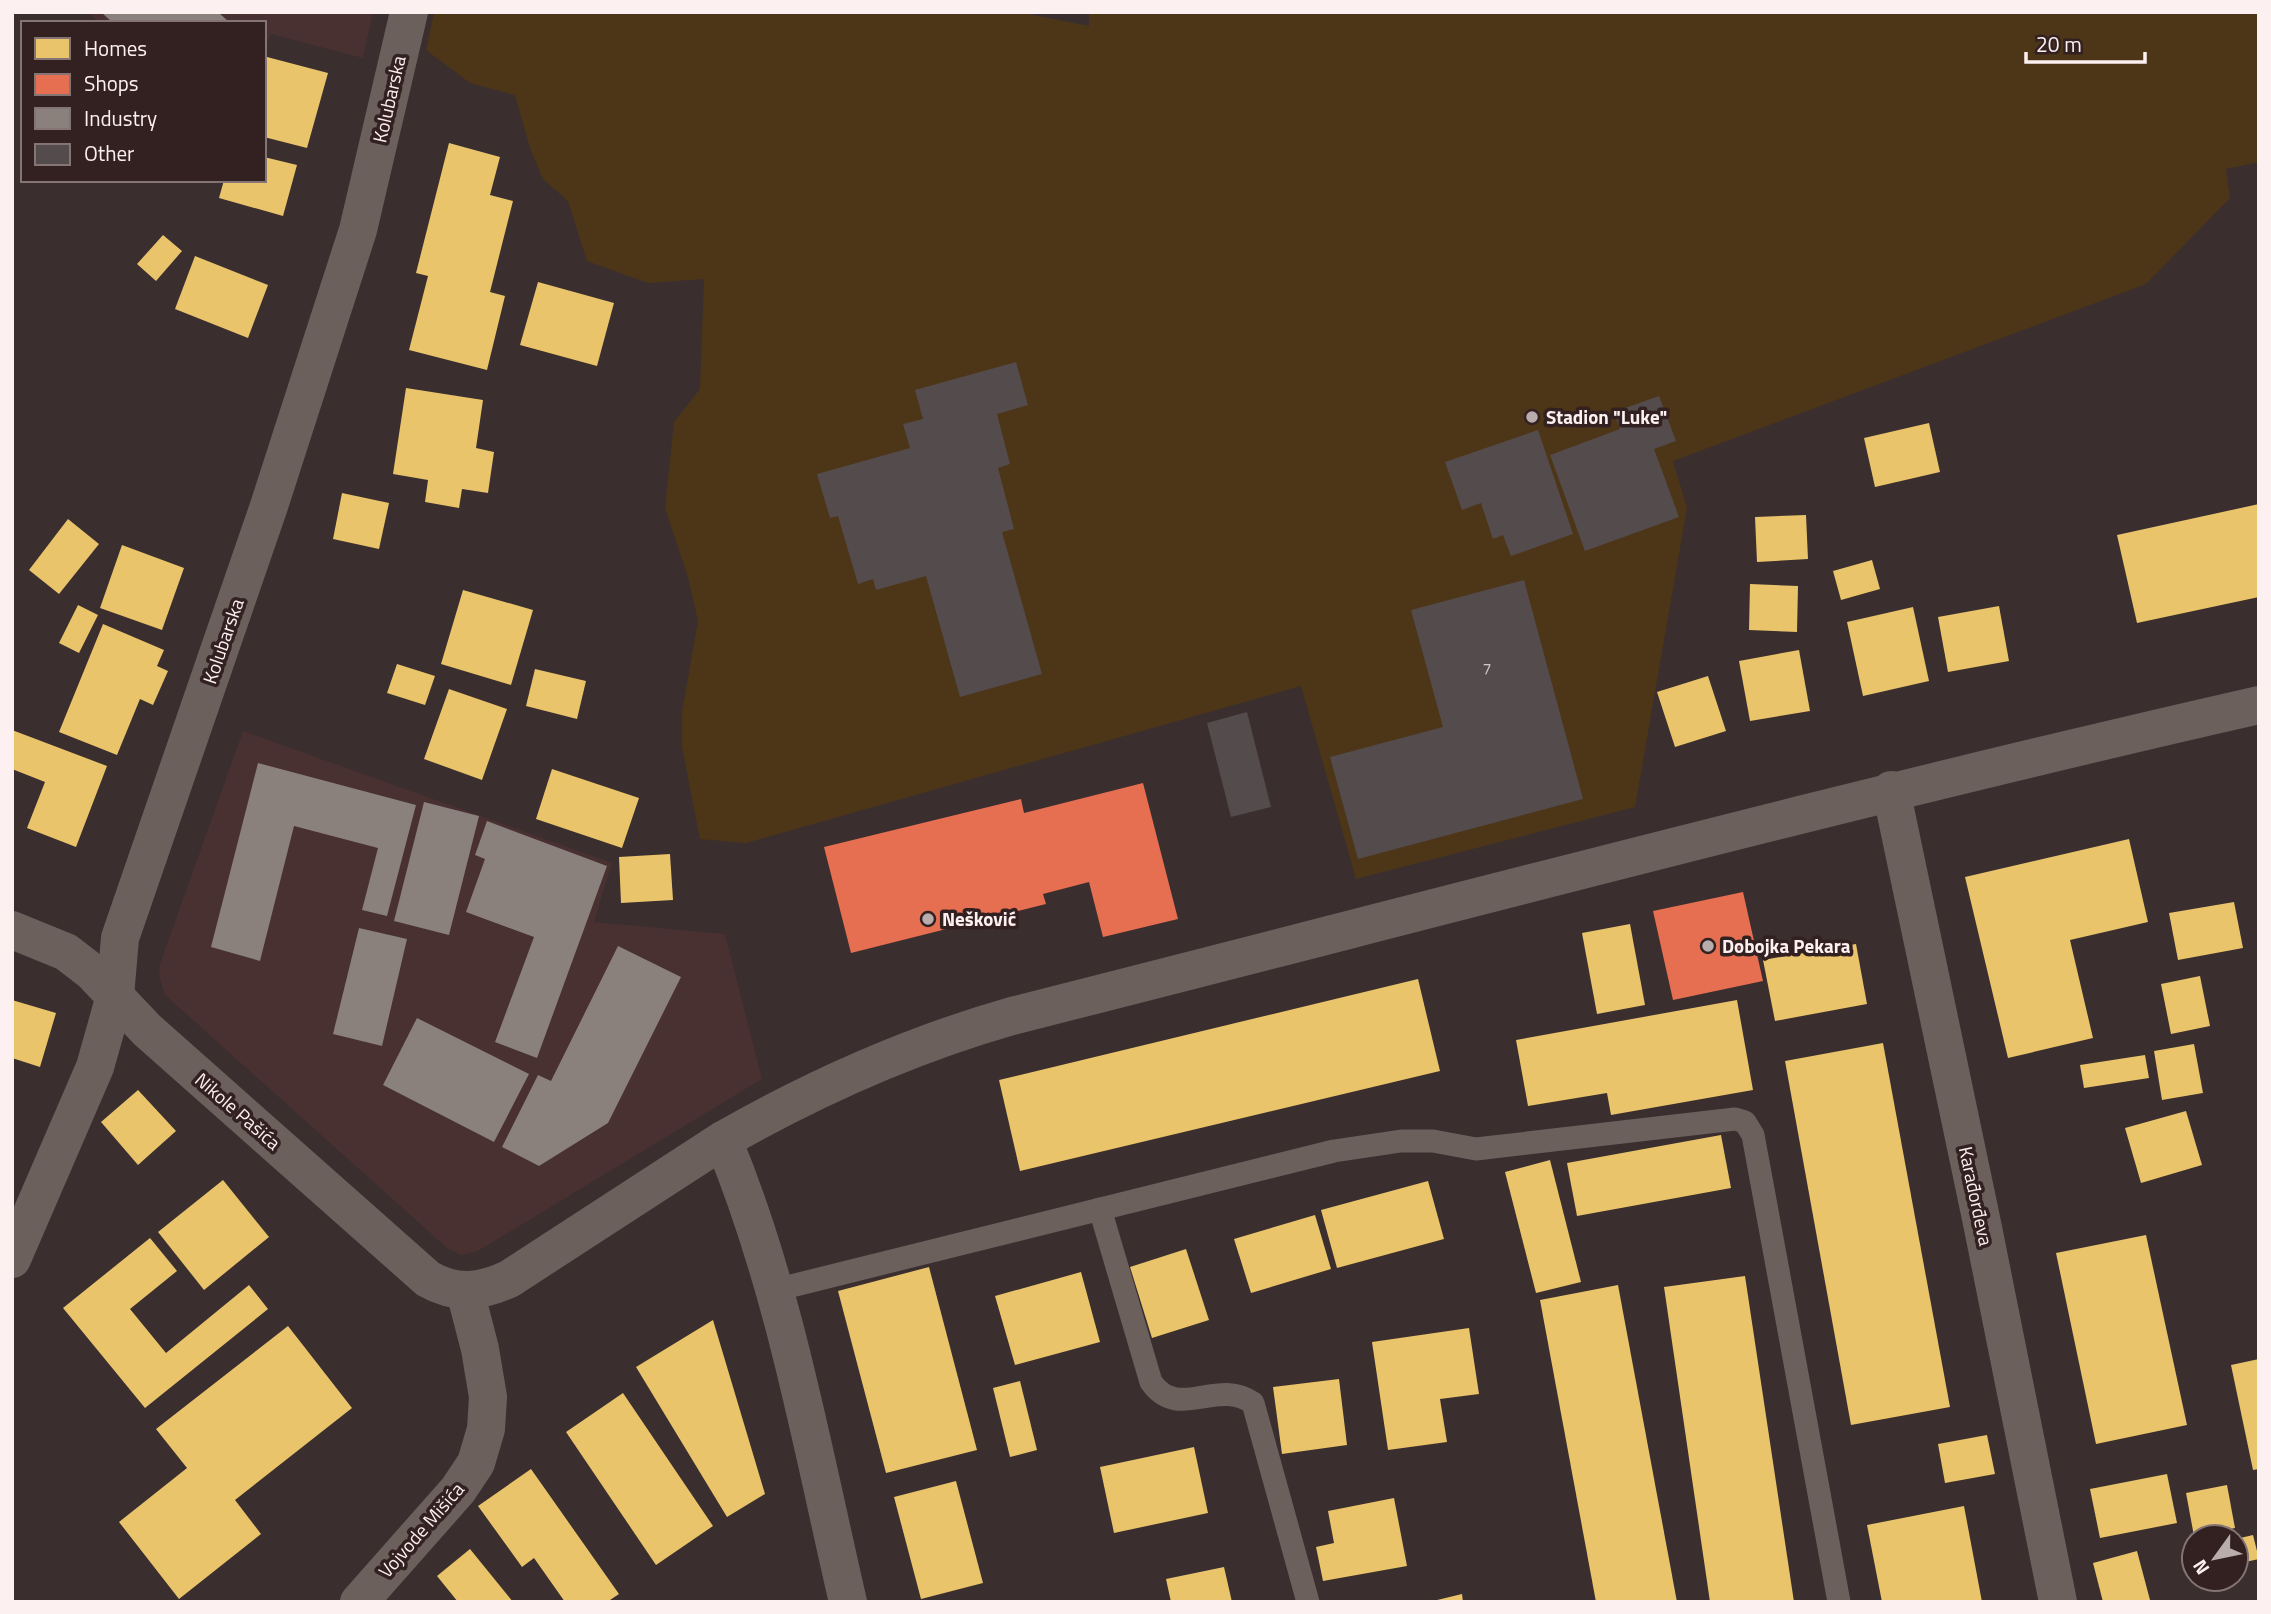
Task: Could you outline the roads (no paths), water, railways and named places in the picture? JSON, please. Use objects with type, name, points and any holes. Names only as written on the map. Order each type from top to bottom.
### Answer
[{"type":"street","name":"Kolubarska","points":[[12,1259],[95,1068],[115,996],[120,938],[269,506],[358,230],[409,12]]},
{"type":"street","points":[[465,1291],[486,1289],[509,1279],[723,1140],[838,1078],[944,1035],[1891,790],[2259,705]]},
{"type":"street","name":"Karađorđeva","points":[[1891,790],[2058,1602]]},
{"type":"street","name":"Nikole Pašića","points":[[12,930],[66,952],[92,971],[174,1055],[428,1279],[441,1286],[465,1291]]},
{"type":"street","points":[[723,1140],[741,1183],[775,1290],[848,1602]]},
{"type":"street","name":"Vojvode Mišića","points":[[359,1602],[458,1490],[476,1463],[486,1429],[488,1397],[480,1349],[465,1291]]},
{"type":"lane","points":[[775,1290],[1334,1151],[1401,1141],[1433,1141],[1476,1149],[1734,1119],[1745,1122],[1754,1135],[1839,1602]]},
{"type":"lane","points":[[1100,1209],[1151,1382],[1160,1396],[1176,1401],[1221,1392],[1241,1395],[1253,1403],[1308,1602]]},
{"type":"place","name":"Stadion \"Luke\"","points":[[1532,417]]},
{"type":"place","name":"Nešković","points":[[928,919]]},
{"type":"place","name":"Dobojka Pekara","points":[[1708,946]]}]
